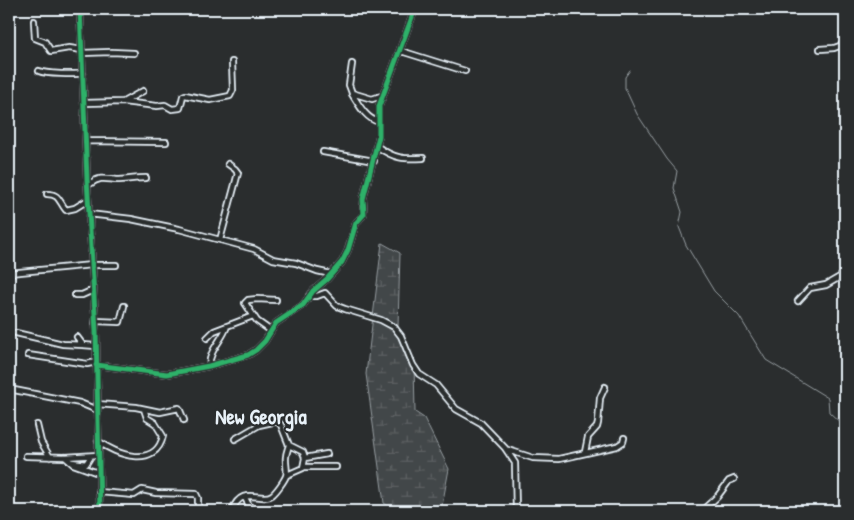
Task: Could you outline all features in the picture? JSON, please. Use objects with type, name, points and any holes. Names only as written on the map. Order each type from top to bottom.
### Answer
[{"type":"street","points":[[80,9],[87,183],[96,331],[100,511]]},
{"type":"street","points":[[28,356],[163,374],[209,366],[248,355],[256,350],[278,322],[300,308],[344,258],[356,223],[364,214],[363,200],[378,147],[381,96],[401,51],[415,9]]},
{"type":"street","points":[[34,22],[35,38],[45,42],[51,51],[69,48],[82,52],[134,53]]},
{"type":"street","points":[[820,48],[834,48],[845,44]]},
{"type":"street","points":[[401,51],[465,71]]},
{"type":"street","points":[[84,103],[123,102],[157,106],[165,105],[173,109],[180,108],[183,96],[185,95],[210,100],[230,96],[233,90],[232,62]]},
{"type":"street","points":[[352,64],[349,85],[352,93],[364,113],[372,121],[379,122]]},
{"type":"street","points":[[39,71],[47,73],[83,73]]},
{"type":"street","points":[[123,102],[143,91]]},
{"type":"street","points":[[352,93],[372,99],[379,106]]},
{"type":"street","points":[[372,99],[381,96]]},
{"type":"street","points":[[86,141],[166,142]]},
{"type":"street","points":[[378,147],[397,158],[423,158]]},
{"type":"street","points":[[324,152],[374,161]]},
{"type":"street","points":[[220,240],[238,173],[228,164]]},
{"type":"street","points":[[87,183],[90,184],[97,179],[104,178],[116,180],[146,178]]},
{"type":"street","points":[[47,194],[60,198],[66,210],[76,208],[88,200]]},
{"type":"street","points":[[89,214],[148,222],[258,250],[276,260],[296,263],[316,271],[331,274]]},
{"type":"street","points":[[9,273],[92,265],[116,265]]},
{"type":"street","points":[[798,301],[810,288],[826,285],[845,274]]},
{"type":"street","points":[[75,295],[82,295],[93,290]]},
{"type":"street","points":[[310,296],[325,293],[337,306],[345,310],[381,320],[394,327],[401,336],[415,370],[436,385],[456,410],[481,423],[511,452],[538,459],[559,459],[617,446],[623,442],[624,438]]},
{"type":"street","points":[[271,331],[253,316],[246,306],[246,301],[258,299],[276,300]]},
{"type":"street","points":[[96,331],[95,322],[121,322],[124,306]]},
{"type":"street","points":[[207,338],[214,331],[253,316]]},
{"type":"street","points":[[209,366],[215,344],[224,335],[227,326]]},
{"type":"street","points":[[16,333],[63,344],[96,346]]},
{"type":"street","points":[[77,337],[83,345]]},
{"type":"street","points":[[586,452],[588,437],[597,427],[600,398],[605,387]]},
{"type":"street","points":[[9,389],[80,403],[97,410]]},
{"type":"street","points":[[97,404],[127,406],[160,412],[179,408],[184,420]]},
{"type":"street","points":[[98,441],[122,455],[150,454],[157,449],[163,438],[155,422],[148,418],[144,409]]},
{"type":"street","points":[[235,438],[259,425],[277,421],[281,424],[289,445],[286,456],[287,475]]},
{"type":"street","points":[[37,425],[40,442],[50,457]]},
{"type":"street","points":[[289,445],[303,452],[305,458],[303,467]]},
{"type":"street","points":[[505,448],[516,469],[516,511]]},
{"type":"street","points":[[305,458],[327,454]]},
{"type":"street","points":[[26,456],[65,458],[98,455]]},
{"type":"street","points":[[71,463],[86,464],[91,456]]},
{"type":"street","points":[[65,458],[71,463],[98,473]]},
{"type":"street","points":[[232,511],[238,500],[251,496],[272,496],[287,475],[303,467],[336,467]]},
{"type":"street","points":[[704,511],[729,481],[734,479]]},
{"type":"street","points":[[99,492],[134,495],[142,490],[156,493],[196,494],[198,498],[198,511]]},
{"type":"street","points":[[245,498],[252,511]]},
{"type":"green space","points":[[382,243],[400,253],[398,326],[414,364],[415,412],[424,418],[449,469],[441,511],[395,511],[384,503],[366,374]]},
{"type":"waterway","points":[[630,70],[625,77],[625,88],[637,114],[677,171],[674,188],[682,212],[679,227],[686,245],[714,291],[739,316],[766,360],[828,398],[829,412],[845,427],[845,486]]},
{"type":"cycle path","points":[[80,9],[96,331],[100,511]]},
{"type":"cycle path","points":[[96,365],[167,374],[209,366],[248,355],[265,341],[276,323],[303,305],[313,291],[327,279],[342,262],[348,250],[356,223],[364,214],[363,199],[379,136],[379,106],[415,9]]},
{"type":"district","name":"New Georgia","points":[[261,417]]}]
